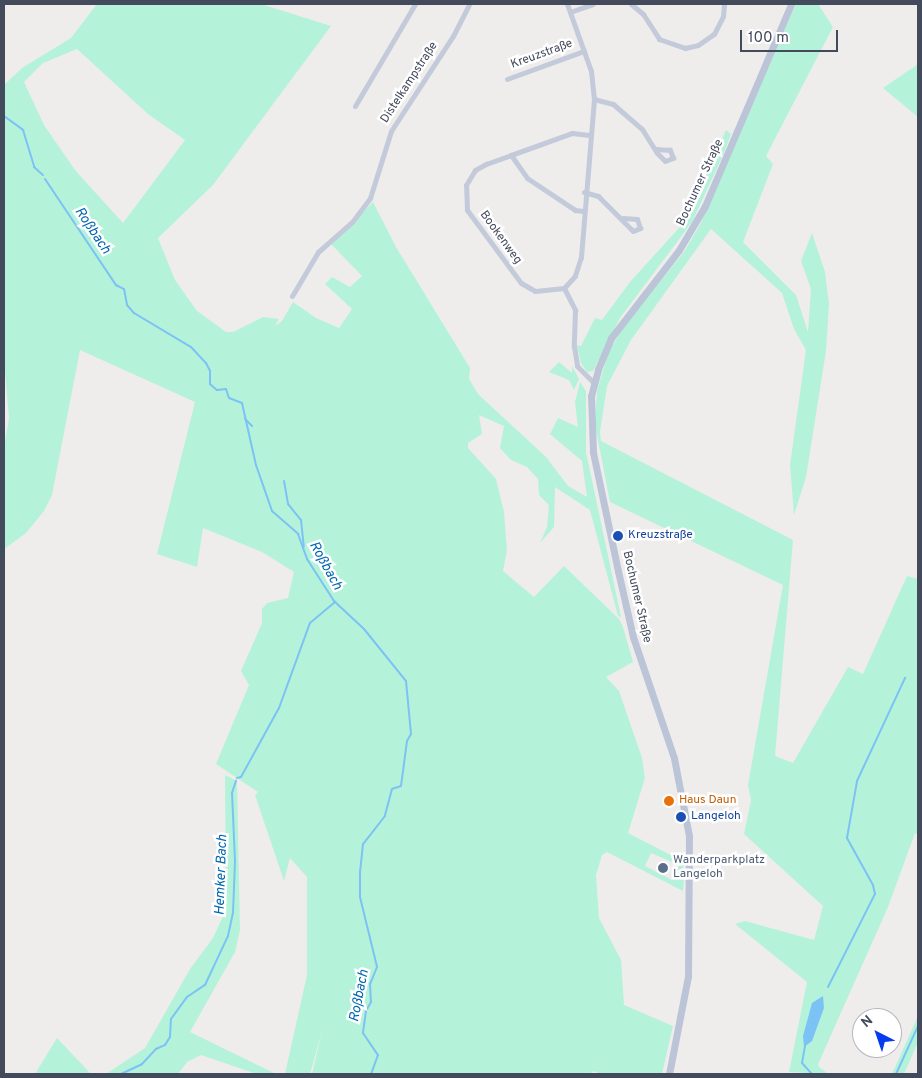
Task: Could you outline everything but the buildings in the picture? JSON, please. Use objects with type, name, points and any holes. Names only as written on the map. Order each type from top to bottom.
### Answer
[{"type":"main road","name":"Bochumer Straße","points":[[669,1074],[679,1031],[688,976],[689,836],[668,736],[633,637],[600,486],[591,436],[594,383],[602,357],[617,329],[679,250],[705,206],[792,4]]},
{"type":"street","points":[[355,106],[415,4]]},
{"type":"street","name":"Distelkampstraße","points":[[292,296],[318,252],[352,222],[370,198],[391,131],[453,36],[469,4]]},
{"type":"street","name":"Kreuzstraße","points":[[564,288],[579,267],[589,135],[594,99],[591,71],[567,4]]},
{"type":"street","points":[[570,12],[593,4]]},
{"type":"street","points":[[631,4],[643,14],[659,39],[673,46],[684,48],[698,46],[714,34],[723,16],[724,4]]},
{"type":"street","name":"Kreuzstraße","points":[[507,79],[584,51]]},
{"type":"street","points":[[594,99],[613,104],[642,129],[656,149]]},
{"type":"street","name":"Bookenweg","points":[[564,288],[541,292],[521,283],[467,210],[464,191],[472,174],[481,167],[572,133],[589,135]]},
{"type":"street","points":[[510,155],[527,178],[575,210],[583,211]]},
{"type":"street","points":[[584,192],[598,196],[623,218]]},
{"type":"street","points":[[564,288],[575,310],[574,346],[577,366],[594,383]]},
{"type":"green space","points":[[97,4],[261,4],[331,26],[213,185],[158,238],[175,280],[197,311],[226,332],[233,332],[263,317],[279,319],[275,326],[282,321],[293,302],[316,318],[339,328],[352,309],[325,284],[332,277],[350,287],[362,276],[331,244],[373,202],[396,247],[470,368],[469,379],[478,394],[546,457],[568,486],[587,497],[582,461],[550,434],[558,418],[578,427],[575,402],[580,382],[586,391],[586,452],[621,617],[618,616],[590,510],[555,487],[554,527],[540,543],[547,527],[549,505],[539,495],[538,479],[527,467],[511,460],[500,448],[504,426],[479,415],[482,434],[468,443],[468,448],[496,479],[504,512],[507,550],[503,571],[534,597],[564,566],[619,619],[623,627],[633,662],[606,677],[619,691],[642,758],[645,778],[628,833],[684,862],[682,873],[677,870],[679,865],[651,853],[645,866],[672,880],[675,875],[684,880],[683,891],[607,852],[602,855],[596,875],[599,918],[621,960],[624,1005],[673,1026],[662,1074],[600,1074],[594,1071],[590,1074],[312,1074],[322,1031],[310,1074],[285,1074],[307,975],[307,877],[290,858],[284,881],[255,795],[258,792],[216,764],[249,685],[241,671],[262,623],[262,609],[267,603],[288,598],[294,572],[262,552],[203,528],[197,567],[157,554],[195,402],[80,350],[52,495],[44,511],[26,533],[4,549],[4,449],[9,418],[4,360],[4,85],[22,68],[71,38]],"holes":[[[77,49],[148,114],[185,140],[123,223],[75,170],[44,125],[24,82],[43,63]]]},
{"type":"green space","points":[[796,4],[818,4],[833,27],[766,156],[773,164],[743,242],[796,295],[808,332],[811,289],[801,261],[812,233],[825,272],[829,304],[826,351],[806,477],[794,515],[790,465],[806,350],[794,329],[782,293],[711,229],[631,340],[607,386],[600,432],[601,441],[793,540],[775,756],[793,763],[848,667],[863,674],[907,576],[918,579],[918,835],[915,833],[888,907],[819,1062],[818,1066],[828,1074],[789,1072],[807,982],[735,924],[745,921],[814,940],[823,906],[744,834],[751,800],[748,785],[783,585],[610,502],[595,425],[597,391],[608,353],[624,326],[684,252],[701,223]]},
{"type":"green space","points":[[918,64],[918,117],[883,88]]},
{"type":"green space","points":[[726,130],[731,134],[724,153],[692,222],[620,318],[593,371],[587,372],[581,363],[577,345],[581,346],[595,318],[602,320],[630,282],[679,228],[692,208]]},
{"type":"green space","points":[[559,362],[572,373],[572,366],[579,379],[574,390],[569,380],[549,372]]},
{"type":"green space","points":[[225,775],[237,781],[240,930],[235,952],[190,1032],[276,1074],[257,1074],[201,1055],[187,1062],[178,1074],[106,1074],[145,1048],[190,969],[213,938],[223,916],[226,895]]},
{"type":"green space","points":[[918,1016],[918,1042],[904,1074],[892,1074],[899,1058],[902,1058],[902,1052]]},
{"type":"green space","points":[[57,1038],[91,1074],[35,1074]]},
{"type":"water","points":[[823,996],[824,1008],[812,1041],[804,1047],[803,1036],[812,1003]]},
{"type":"waterway","name":"Roßbach","points":[[4,116],[23,130],[34,167],[43,175]]},
{"type":"waterway","name":"Roßbach","points":[[45,179],[116,285],[124,289],[127,305],[134,313],[191,347],[206,363],[210,371],[210,384],[217,390],[226,389],[229,398],[242,403],[256,465],[272,511],[298,534],[307,559],[334,601],[364,629],[406,681],[411,734],[407,741],[401,786],[392,789],[385,816],[363,844],[360,872],[360,897],[377,967],[370,984],[371,1002],[366,1011],[363,1033],[378,1055],[371,1074]]},
{"type":"waterway","name":"Roßbach","points":[[245,419],[252,426]]},
{"type":"waterway","points":[[284,481],[288,504],[301,520],[304,547]]},
{"type":"waterway","name":"Hemker Bach","points":[[237,778],[241,777],[279,708],[310,623],[335,602]]},
{"type":"waterway","points":[[828,987],[875,894],[873,885],[847,838],[857,781],[905,678]]},
{"type":"waterway","name":"Hemker Bach","points":[[121,1074],[142,1064],[156,1049],[165,1045],[170,1037],[171,1019],[187,997],[205,985],[228,936],[233,913],[235,861],[232,793],[236,781]]},
{"type":"waterway","points":[[896,1074],[918,1026]]},
{"type":"waterway","points":[[805,1046],[802,1063],[812,1074]]},
{"type":"place","name":"Kreuzstraße","points":[[618,536]]},
{"type":"place","name":"Haus Daun","points":[[669,801]]},
{"type":"place","name":"Langeloh","points":[[681,817]]},
{"type":"place","name":"Wanderparkplatz Langeloh","points":[[663,868]]}]
